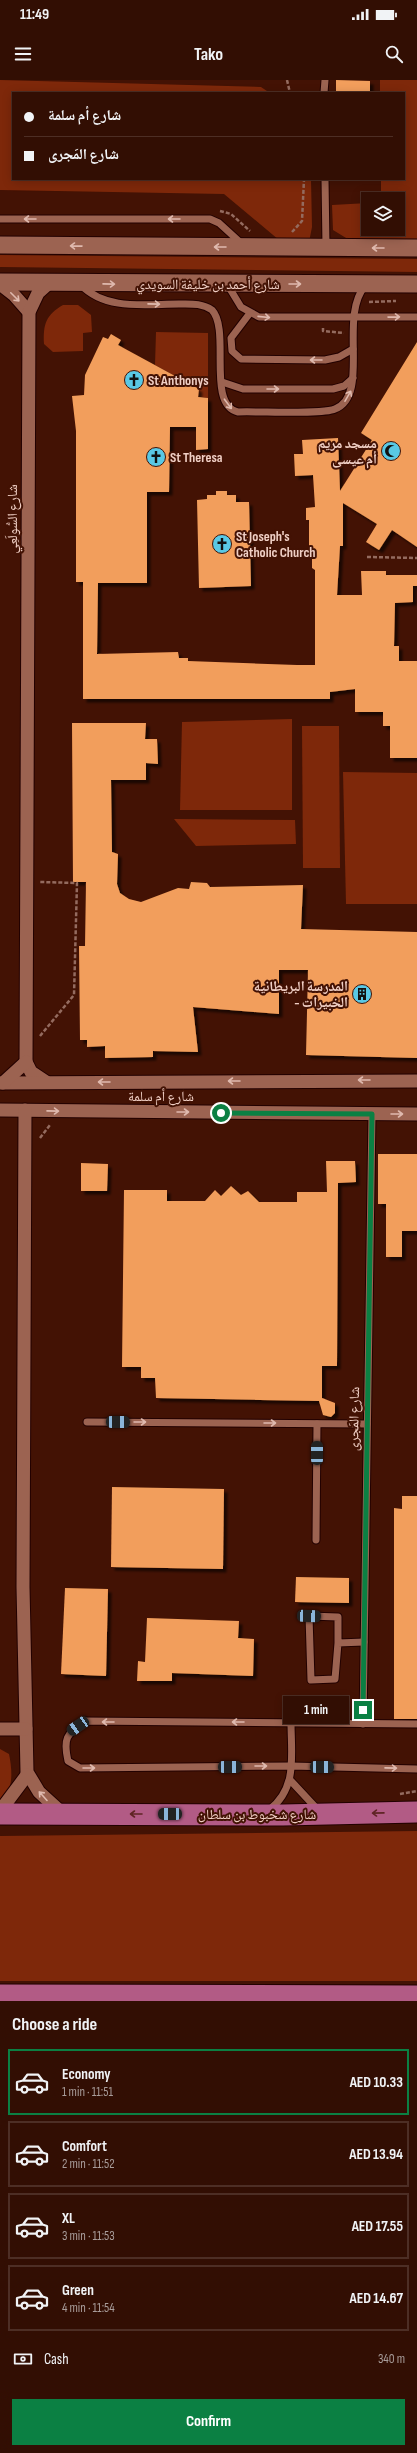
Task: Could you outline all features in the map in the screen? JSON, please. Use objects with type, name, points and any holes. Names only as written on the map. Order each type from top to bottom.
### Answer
[{"type":"main road","name":"شارع شخبوط بن سلطان","points":[[0,1814],[323,1814],[417,1812]]},
{"type":"main road","points":[[0,1995],[417,1996]]},
{"type":"street","points":[[0,245],[250,240],[326,248],[417,248]]},
{"type":"street","points":[[0,283],[29,312]]},
{"type":"street","name":"شارع أحمد بن خليفة السويدي","points":[[0,283],[417,284]]},
{"type":"street","name":"شارع السُّولَعِي","points":[[26,1062],[29,312],[38,293],[49,283]]},
{"type":"street","points":[[2,1083],[26,1062],[31,1072],[46,1082]]},
{"type":"street","name":"شارع أم سلمة","points":[[2,1083],[417,1081]]},
{"type":"street","name":"شارع أم سلمة","points":[[0,1110],[417,1114]]},
{"type":"street","points":[[25,1110],[23,1579],[27,1775],[42,1796],[62,1813]]},
{"type":"street","points":[[0,1729],[26,1729]]},
{"type":"street","points":[[0,1811],[27,1775]]},
{"type":"lane","points":[[324,80],[324,92]]},
{"type":"lane","points":[[325,180],[326,248]]},
{"type":"lane","points":[[0,219],[210,219],[229,231],[250,240]]},
{"type":"lane","points":[[79,283],[90,293],[110,302],[198,304],[212,310],[219,324],[222,382],[225,402],[234,411],[330,410],[340,407],[348,399],[352,388],[353,318],[355,303],[366,284]]},
{"type":"lane","points":[[227,284],[238,304],[250,314],[264,318],[417,317]]},
{"type":"lane","points":[[250,314],[232,338],[232,350],[241,359],[325,360],[339,357],[353,349]]},
{"type":"lane","points":[[222,382],[243,389],[333,390],[344,386],[353,378]]},
{"type":"lane","name":"شارع المَجرى","points":[[363,1724],[372,1114]]},
{"type":"lane","points":[[87,1422],[367,1424]]},
{"type":"lane","points":[[316,1540],[317,1424]]},
{"type":"lane","points":[[309,1616],[338,1617],[338,1643],[335,1679],[311,1680],[309,1616]]},
{"type":"lane","points":[[338,1643],[364,1642]]},
{"type":"lane","points":[[417,1724],[85,1721],[70,1731],[64,1746],[68,1761],[80,1768],[291,1766],[417,1769]]},
{"type":"lane","points":[[263,1814],[280,1800],[291,1781],[291,1722]]},
{"type":"lane","points":[[291,1781],[306,1799],[323,1814]]},
{"type":"path","points":[[287,80],[290,92]]},
{"type":"path","points":[[284,234],[292,232],[302,222],[304,180]]},
{"type":"path","points":[[220,211],[231,214],[250,240]]},
{"type":"path","points":[[367,557],[417,558]]},
{"type":"shaded area","points":[[0,80],[261,87],[268,92],[12,92],[12,180],[311,180],[312,227],[309,242],[279,240],[224,194],[0,190]]},
{"type":"shaded area","points":[[380,80],[417,80],[417,240],[351,241],[333,230],[332,205],[361,203],[361,236],[405,236],[405,192],[381,192],[381,180],[405,180],[405,92],[380,92]]},
{"type":"shaded area","points":[[0,255],[417,259],[417,272],[0,267]]},
{"type":"shaded area","points":[[63,305],[78,305],[91,315],[92,332],[83,333],[83,351],[53,352],[44,344],[44,331],[49,316]]},
{"type":"shaded area","points":[[156,332],[208,333],[208,398],[198,397],[199,389],[155,365]]},
{"type":"shaded area","points":[[292,719],[292,810],[180,810],[182,722]]},
{"type":"shaded area","points":[[302,726],[339,726],[340,868],[303,868]]},
{"type":"shaded area","points":[[343,772],[417,773],[417,904],[346,904]]},
{"type":"shaded area","points":[[174,819],[295,820],[296,844],[196,846]]},
{"type":"shaded area","points":[[0,1749],[9,1754],[11,1781],[10,1787],[0,1804]]},
{"type":"shaded area","points":[[417,1831],[417,1981],[0,1981],[0,1836]]},
{"type":"building","points":[[336,80],[370,81],[370,92],[336,92]]},
{"type":"building","points":[[111,334],[121,340],[118,345],[199,389],[198,397],[208,398],[208,449],[196,450],[196,427],[170,427],[169,492],[147,492],[147,583],[98,583],[97,654],[178,652],[179,658],[188,658],[188,661],[297,665],[315,665],[315,570],[312,568],[312,546],[309,546],[309,520],[306,520],[306,508],[315,507],[313,475],[295,476],[294,454],[303,454],[302,440],[338,438],[340,491],[372,440],[361,433],[417,342],[417,547],[392,530],[379,550],[366,542],[377,524],[343,503],[343,546],[340,546],[337,595],[362,595],[361,571],[386,571],[386,575],[417,575],[417,586],[413,586],[413,602],[395,603],[394,646],[399,646],[399,661],[417,661],[417,758],[390,758],[390,726],[383,726],[383,712],[355,712],[355,689],[330,692],[330,699],[83,699],[83,582],[76,582],[76,431],[72,396],[84,395],[85,375],[103,337],[108,339]]},
{"type":"building","points":[[216,491],[227,491],[227,495],[236,495],[236,502],[249,502],[251,586],[199,588],[197,500],[207,499],[207,495],[216,495]]},
{"type":"building","points":[[72,723],[146,723],[145,739],[157,739],[158,764],[146,763],[146,780],[111,780],[112,852],[118,854],[117,884],[120,893],[129,899],[141,902],[178,888],[189,889],[191,882],[207,883],[210,887],[303,885],[301,929],[417,932],[417,1058],[306,1055],[308,970],[279,970],[279,1014],[193,1007],[198,1052],[153,1051],[153,1057],[105,1058],[105,1046],[87,1047],[87,1040],[80,1040],[79,946],[85,946],[86,882],[73,882]]},
{"type":"building","points":[[378,1154],[417,1154],[417,1231],[402,1231],[402,1257],[386,1257],[386,1204],[378,1204]]},
{"type":"building","points":[[326,1161],[355,1161],[356,1182],[338,1183],[337,1366],[322,1366],[322,1398],[335,1403],[335,1413],[331,1417],[323,1415],[319,1401],[156,1398],[155,1378],[141,1378],[141,1367],[122,1367],[124,1190],[167,1190],[167,1201],[205,1201],[215,1190],[221,1196],[231,1186],[241,1195],[248,1191],[259,1202],[297,1202],[297,1192],[327,1192]]},
{"type":"building","points":[[81,1163],[108,1164],[107,1191],[81,1191]]},
{"type":"building","points":[[112,1487],[224,1489],[223,1569],[111,1567]]},
{"type":"building","points":[[402,1496],[417,1496],[417,1719],[394,1719],[394,1508],[402,1509]]},
{"type":"building","points":[[296,1577],[349,1578],[349,1603],[295,1602]]},
{"type":"building","points":[[65,1588],[108,1589],[106,1676],[61,1674]]},
{"type":"building","points":[[147,1618],[239,1621],[238,1638],[254,1639],[253,1676],[172,1673],[172,1681],[137,1681],[138,1661],[145,1662]]},
{"type":"place","name":"St Anthonys","points":[[134,380]]},
{"type":"place","name":"مسجد مريم أم عيسى","points":[[391,451]]},
{"type":"place","name":"St Theresa","points":[[156,457]]},
{"type":"place","name":"St Joseph's Catholic Church","points":[[222,544]]},
{"type":"place","name":"المدرسة البريطانية - الخبيرات","points":[[362,994]]},
{"type":"route","points":[[221,1113],[372,1114],[363,1710]]}]
